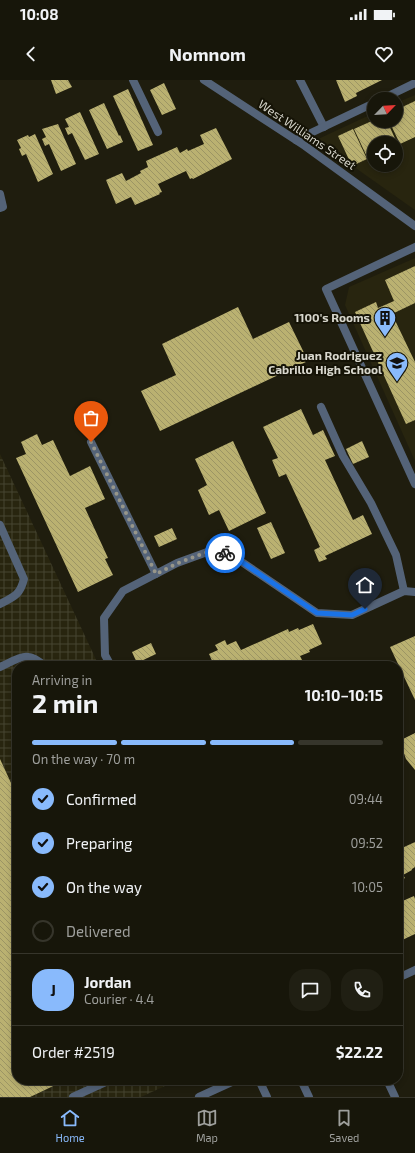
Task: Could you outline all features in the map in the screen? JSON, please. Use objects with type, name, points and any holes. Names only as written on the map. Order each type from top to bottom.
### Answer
[{"type":"street","points":[[133,80],[158,132]]},
{"type":"street","name":"West Williams Street","points":[[204,80],[296,140],[415,226]]},
{"type":"street","points":[[300,80],[324,127]]},
{"type":"street","points":[[396,92],[415,83]]},
{"type":"street","points":[[296,140],[367,106]]},
{"type":"street","points":[[0,194],[3,207],[0,208]]},
{"type":"street","points":[[415,247],[326,289],[415,484]]},
{"type":"street","points":[[321,407],[343,456],[371,503],[396,555],[404,591]]},
{"type":"street","points":[[91,442],[156,574]]},
{"type":"street","points":[[0,525],[24,580],[21,590],[11,599],[0,604]]},
{"type":"street","points":[[109,661],[106,655],[104,618],[123,591],[178,563],[210,551],[230,554],[317,613],[352,615],[404,591],[415,592]]},
{"type":"street","points":[[13,661],[24,656],[38,659],[40,661]]},
{"type":"street","points":[[0,667],[12,662]]},
{"type":"street","points":[[403,976],[415,970]]},
{"type":"street","points":[[73,1097],[99,1085]]},
{"type":"street","points":[[199,1097],[225,1085]]},
{"type":"street","points":[[261,1085],[267,1097]]},
{"type":"street","points":[[303,1085],[309,1097]]},
{"type":"street","points":[[389,1085],[395,1097]]},
{"type":"shaded area","points":[[415,95],[415,210],[316,140],[367,116],[367,128],[403,128],[403,100]]},
{"type":"shaded area","name":"Juan Rodriguez Cabrillo High School","points":[[415,258],[415,461],[345,305],[349,287]]},
{"type":"shaded area","points":[[0,454],[97,661],[12,661],[12,1085],[167,1085],[141,1097],[0,1097]]},
{"type":"building","points":[[51,80],[68,80],[72,87],[56,94]]},
{"type":"building","points":[[336,80],[382,80],[356,93],[357,96],[345,102]]},
{"type":"building","points":[[164,83],[176,109],[162,115],[150,90]]},
{"type":"building","points":[[128,89],[153,145],[138,151],[113,96]]},
{"type":"building","points":[[415,101],[415,137],[403,143],[403,136],[396,136],[392,128],[403,128],[403,107]]},
{"type":"building","points":[[104,103],[123,142],[107,149],[89,110]]},
{"type":"building","points":[[80,112],[99,154],[85,160],[72,133],[68,135],[65,128],[69,127],[65,119]]},
{"type":"building","points":[[367,123],[367,128],[390,128],[394,136],[367,136],[367,157],[354,129]]},
{"type":"building","points":[[58,124],[76,164],[61,171],[49,144],[45,146],[42,139],[46,137],[42,129]]},
{"type":"building","points":[[216,128],[232,159],[193,179],[190,179],[186,171],[158,184],[162,192],[159,193],[160,194],[135,205],[131,197],[116,204],[106,180],[122,173],[126,181],[141,173],[140,171],[148,167],[146,161],[177,147],[180,153],[187,149],[188,151],[204,144],[200,135]]},
{"type":"building","points":[[353,129],[367,159],[352,166],[338,136]]},
{"type":"building","points":[[35,134],[53,174],[38,182],[26,154],[22,156],[19,149],[21,148],[17,140],[28,135],[29,137]]},
{"type":"building","name":"1100's Rooms","points":[[415,266],[415,303],[392,314],[415,362],[415,420],[406,424],[355,312],[376,302],[378,308],[394,301],[385,280]]},
{"type":"building","points":[[238,307],[253,339],[289,322],[308,361],[160,431],[141,391],[176,375],[162,344]]},
{"type":"building","points":[[301,409],[313,435],[323,430],[335,456],[325,460],[353,520],[363,515],[372,534],[325,556],[327,559],[319,562],[314,550],[320,547],[286,474],[279,477],[272,460],[278,458],[263,427]]},
{"type":"building","points":[[37,434],[42,445],[53,440],[70,476],[90,466],[105,499],[85,508],[108,558],[105,559],[113,575],[78,592],[16,458],[26,454],[21,442]]},
{"type":"building","points":[[233,441],[266,513],[229,531],[219,510],[209,515],[198,490],[207,485],[195,459]]},
{"type":"building","points":[[362,441],[369,457],[353,464],[346,449]]},
{"type":"building","points":[[271,522],[285,553],[271,559],[257,528]]},
{"type":"building","points":[[172,528],[177,539],[159,547],[154,536]]},
{"type":"building","points":[[313,624],[322,644],[309,650],[310,652],[300,656],[302,660],[300,661],[212,661],[209,654],[218,650],[215,645],[225,640],[227,645],[236,641],[241,650],[288,629],[289,632],[298,628],[299,630]]},
{"type":"building","points":[[415,636],[415,700],[403,675],[403,661],[397,661],[390,647]]},
{"type":"building","points":[[151,643],[156,654],[141,661],[136,661],[132,652]]},
{"type":"building","points":[[415,733],[415,770],[406,759],[403,751],[403,739]]},
{"type":"building","points":[[0,759],[12,785],[12,1085],[55,1085],[30,1097],[0,1097]]},
{"type":"building","points":[[415,842],[415,867],[403,875],[403,848]]},
{"type":"building","points":[[414,896],[415,899],[415,934],[403,940],[403,901]]},
{"type":"way so far","points":[[91,442],[156,574],[178,563],[210,551],[225,553]]},
{"type":"place","name":"1100's Rooms","points":[[385,338]]},
{"type":"place","name":"Juan Rodriguez Cabrillo High School","points":[[397,382]]},
{"type":"route","points":[[225,553],[230,554],[317,613],[352,615],[365,609]]}]
